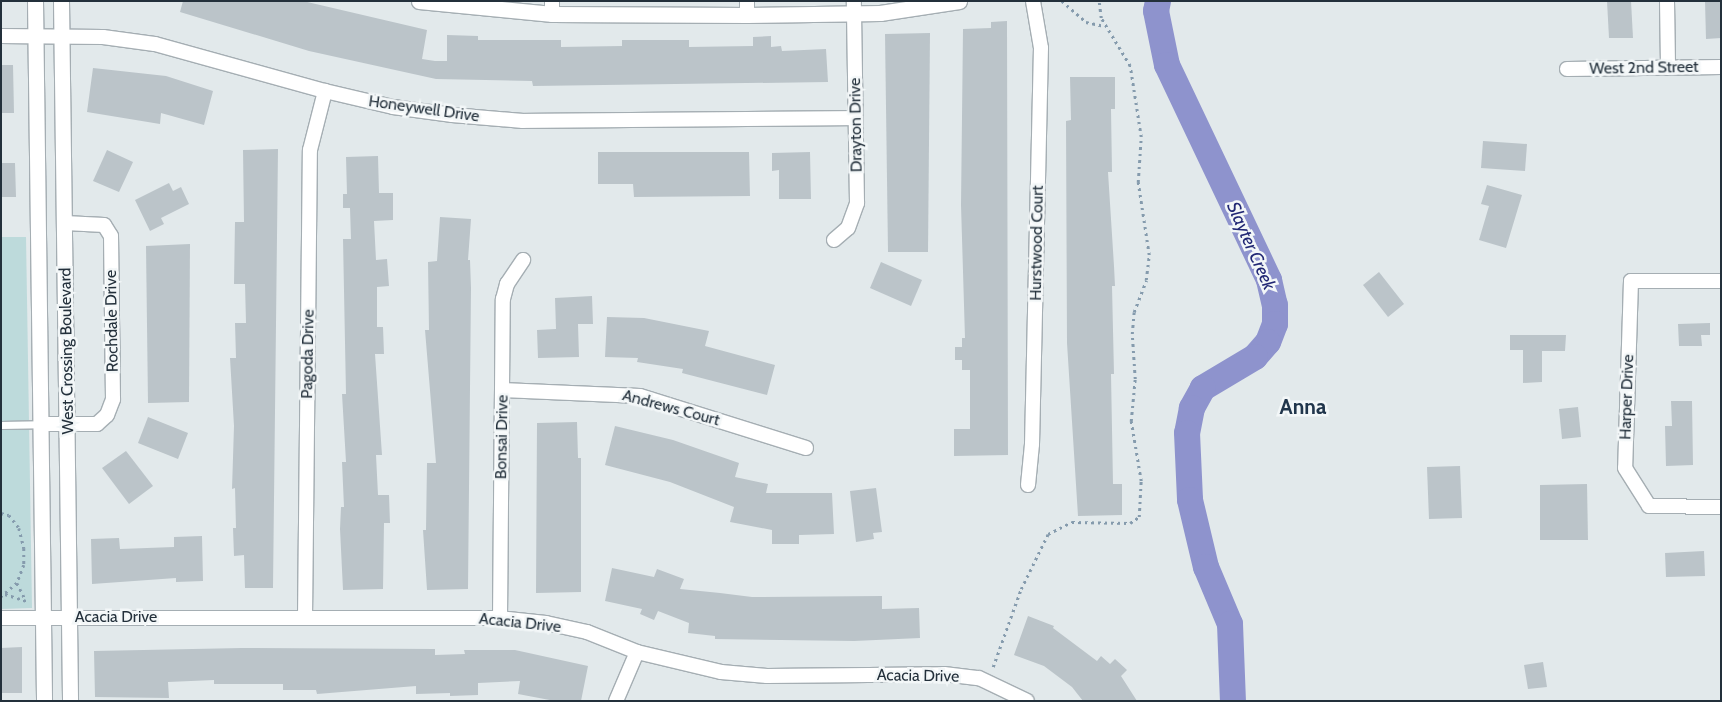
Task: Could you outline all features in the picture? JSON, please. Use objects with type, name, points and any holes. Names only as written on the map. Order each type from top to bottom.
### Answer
[{"type":"street","name":"West Crossing Boulevard","points":[[35,1],[44,701]]},
{"type":"street","name":"West Crossing Boulevard","points":[[61,1],[68,425],[70,701]]},
{"type":"street","points":[[419,1],[552,8],[854,8],[912,11],[957,2]]},
{"type":"street","name":"Hurstwood Court","points":[[1028,485],[1032,444],[1041,48],[1033,1]]},
{"type":"street","points":[[1667,1],[1668,68]]},
{"type":"street","name":"Drayton Drive","points":[[834,240],[848,228],[857,203],[854,8]]},
{"type":"street","name":"Honeywell Drive","points":[[1,36],[61,36],[155,44],[325,91],[393,107],[523,120],[855,118]]},
{"type":"street","name":"West 2nd Street","points":[[1567,70],[1721,67]]},
{"type":"street","name":"Pagoda Drive","points":[[305,618],[310,150],[325,91]]},
{"type":"street","name":"Rochdale Drive","points":[[65,223],[104,225],[111,236],[113,399],[108,415],[96,424],[68,425]]},
{"type":"street","name":"Bonsai Drive","points":[[500,618],[503,299],[506,284],[523,260]]},
{"type":"street","name":"Harper Drive","points":[[1721,281],[1631,281],[1625,468],[1650,506],[1721,507]]},
{"type":"street","name":"Andrews Court","points":[[502,390],[640,396],[806,448]]},
{"type":"street","points":[[41,424],[68,425]]},
{"type":"street","name":"Acacia Drive","points":[[1,618],[500,618],[546,623],[587,632],[637,652],[721,672],[766,676],[944,674],[978,678],[1027,701]]},
{"type":"street","points":[[616,701],[637,652]]},
{"type":"lane","points":[[1,425],[41,424]]},
{"type":"path","points":[[1062,1],[1086,22],[1105,26]]},
{"type":"path","points":[[993,667],[1021,589],[1048,534],[1072,522],[1130,523],[1139,517],[1141,481],[1131,421],[1135,378],[1132,334],[1149,255],[1138,182],[1141,137],[1132,76],[1125,55],[1105,26],[1099,1]]},
{"type":"path","points":[[1,513],[9,515],[18,528],[24,548],[24,564],[16,583],[1,597]]},
{"type":"path","points":[[16,583],[25,599]]},
{"type":"shaded area","points":[[1,237],[26,237],[32,608],[1,609]]},
{"type":"building","points":[[183,1],[303,1],[427,30],[422,59],[435,61],[447,61],[447,35],[478,36],[478,40],[561,40],[561,47],[622,46],[622,40],[689,40],[689,47],[753,46],[753,37],[771,36],[771,47],[781,46],[782,51],[826,49],[828,82],[533,86],[532,81],[436,79],[309,51],[180,12]]},
{"type":"building","points":[[1607,1],[1631,1],[1633,38],[1609,38]]},
{"type":"building","points":[[1705,1],[1721,1],[1721,38],[1706,39]]},
{"type":"building","points":[[1007,21],[1008,455],[954,456],[954,429],[970,429],[970,370],[962,370],[962,360],[955,360],[955,347],[962,347],[962,338],[965,338],[961,205],[963,29],[991,28],[991,22]]},
{"type":"building","points":[[930,33],[928,252],[888,252],[885,34]]},
{"type":"building","points":[[1,65],[13,65],[14,113],[1,113]]},
{"type":"building","points":[[93,68],[166,76],[213,91],[204,125],[161,113],[160,124],[87,112]]},
{"type":"building","points":[[1070,77],[1115,77],[1115,109],[1111,109],[1112,172],[1108,172],[1115,286],[1112,286],[1114,374],[1111,374],[1113,484],[1122,484],[1122,515],[1078,516],[1067,343],[1066,121],[1071,120]]},
{"type":"building","points":[[1483,141],[1527,144],[1525,171],[1481,168]]},
{"type":"building","points":[[278,149],[273,588],[245,588],[244,555],[234,556],[233,528],[236,528],[235,488],[232,489],[234,426],[230,358],[236,358],[235,323],[246,323],[245,284],[234,284],[235,222],[244,222],[243,150]]},
{"type":"building","points":[[107,150],[133,162],[119,192],[93,181]]},
{"type":"building","points":[[598,152],[749,152],[750,196],[634,197],[633,184],[598,184]]},
{"type":"building","points":[[810,152],[811,199],[779,199],[779,170],[772,171],[772,153]]},
{"type":"building","points":[[378,156],[379,193],[393,193],[393,220],[374,221],[376,260],[387,259],[389,286],[377,287],[377,327],[383,327],[384,354],[375,354],[382,455],[376,455],[378,495],[389,495],[390,523],[384,523],[383,589],[343,590],[340,529],[341,507],[344,507],[342,462],[346,462],[342,394],[346,394],[343,239],[351,239],[350,208],[343,208],[343,194],[347,194],[346,157]]},
{"type":"building","points":[[1,163],[15,163],[16,197],[1,197]]},
{"type":"building","points":[[169,183],[173,191],[181,187],[189,204],[161,218],[164,224],[150,231],[135,200]]},
{"type":"building","points":[[1487,185],[1522,195],[1506,248],[1479,240],[1489,206],[1481,204]]},
{"type":"building","points":[[440,217],[471,219],[468,260],[470,260],[471,288],[468,589],[427,590],[423,530],[426,530],[427,463],[436,463],[425,330],[429,330],[428,262],[437,261]]},
{"type":"building","points":[[190,244],[189,402],[148,403],[146,246]]},
{"type":"building","points":[[881,262],[922,280],[911,306],[870,288]]},
{"type":"building","points":[[1379,272],[1404,304],[1388,317],[1363,285]]},
{"type":"building","points":[[592,296],[593,324],[578,324],[579,357],[538,358],[537,330],[556,329],[555,298]]},
{"type":"building","points":[[607,317],[644,318],[709,331],[705,346],[775,365],[767,395],[682,373],[683,369],[637,362],[638,358],[605,357]]},
{"type":"building","points":[[1710,323],[1710,335],[1701,335],[1702,346],[1679,346],[1678,324]]},
{"type":"building","points":[[1510,335],[1566,335],[1565,351],[1542,351],[1542,382],[1523,383],[1523,350],[1510,350]]},
{"type":"building","points":[[1671,401],[1692,401],[1693,465],[1666,466],[1665,426],[1672,426]]},
{"type":"building","points":[[1578,407],[1581,437],[1562,439],[1559,409]]},
{"type":"building","points":[[148,417],[188,433],[178,459],[138,443]]},
{"type":"building","points":[[577,422],[578,458],[581,458],[581,592],[536,593],[537,423]]},
{"type":"building","points":[[615,426],[673,440],[739,463],[735,477],[768,484],[766,493],[832,493],[834,534],[799,535],[799,544],[772,544],[772,530],[730,522],[734,507],[670,482],[605,465]]},
{"type":"building","points":[[126,451],[153,486],[129,504],[102,468]]},
{"type":"building","points":[[1460,466],[1462,518],[1429,519],[1427,467]]},
{"type":"building","points":[[1587,484],[1588,540],[1540,540],[1540,485]]},
{"type":"building","points":[[876,488],[882,532],[873,533],[874,539],[856,542],[850,491]]},
{"type":"building","points":[[202,536],[203,581],[176,582],[176,578],[92,584],[91,539],[119,538],[120,549],[174,547],[174,537]]},
{"type":"building","points":[[1704,551],[1705,576],[1666,577],[1665,553]]},
{"type":"building","points":[[612,568],[654,577],[657,569],[684,579],[680,589],[752,597],[882,596],[882,609],[919,608],[920,638],[854,641],[715,639],[715,636],[688,633],[689,623],[658,611],[654,620],[640,614],[642,609],[605,601]]},
{"type":"building","points":[[1028,616],[1054,626],[1053,628],[1097,661],[1101,656],[1110,664],[1115,659],[1127,670],[1121,676],[1137,701],[1083,701],[1072,687],[1044,666],[1014,655]]},
{"type":"building","points":[[22,647],[22,693],[1,693],[1,648]]},
{"type":"building","points":[[242,648],[435,649],[435,655],[465,654],[464,650],[515,650],[588,666],[581,701],[555,701],[518,694],[520,681],[478,683],[478,695],[450,696],[450,693],[416,694],[416,686],[317,694],[316,690],[283,690],[283,684],[214,684],[214,680],[168,682],[169,698],[95,697],[94,651]]},
{"type":"building","points":[[1543,662],[1547,687],[1528,689],[1524,665]]},
{"type":"waterway","name":"Slayter Creek","points":[[1158,1],[1156,11],[1167,65],[1269,280],[1275,305],[1275,324],[1268,342],[1255,357],[1203,388],[1192,408],[1187,433],[1190,500],[1206,567],[1230,624],[1233,701]]},
{"type":"district","name":"Anna","points":[[1303,407]]}]
